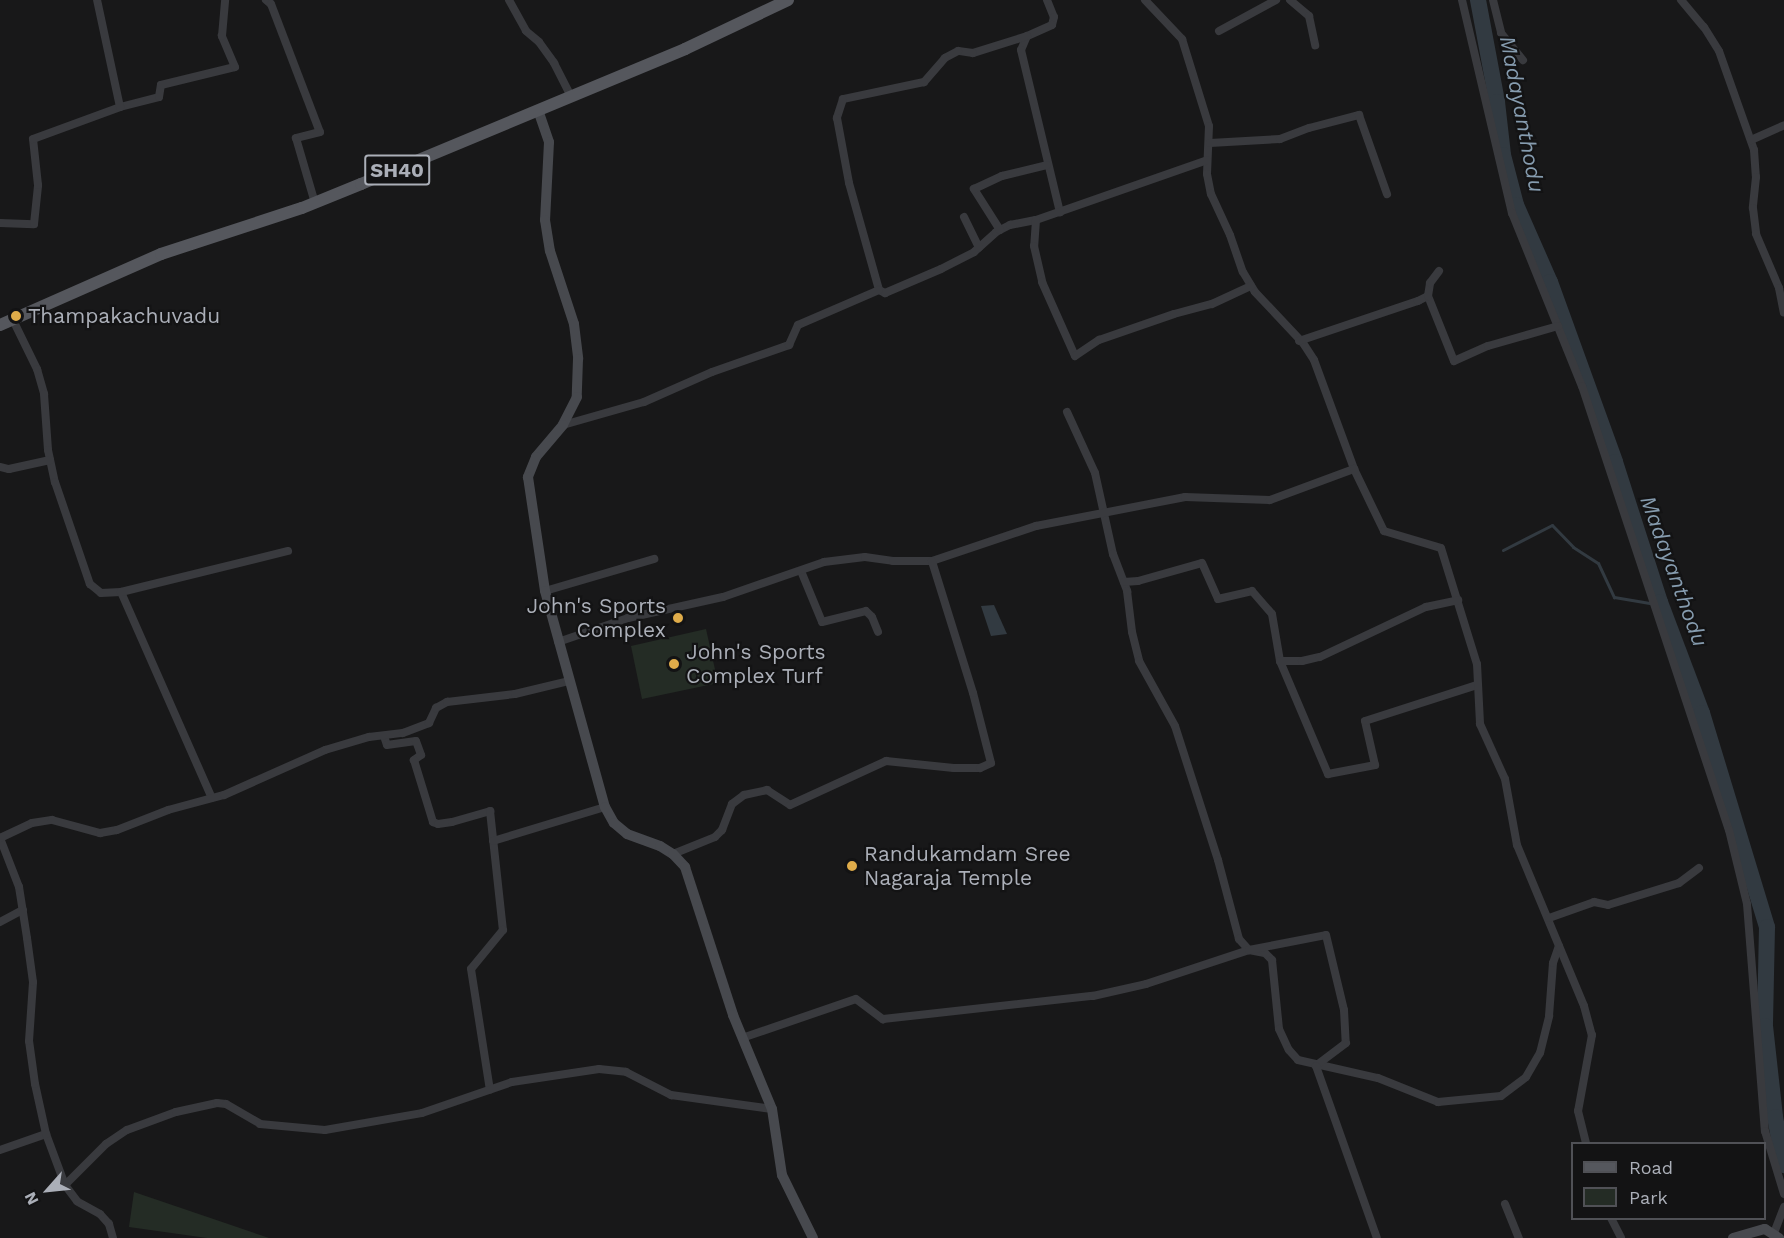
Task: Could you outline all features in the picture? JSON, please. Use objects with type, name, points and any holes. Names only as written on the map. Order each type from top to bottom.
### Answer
[{"type":"main road","name":"SH40","points":[[0,325],[161,254],[315,203],[745,23],[788,0]]},
{"type":"street","points":[[97,0],[120,107]]},
{"type":"street","points":[[0,223],[34,224],[38,185],[33,139],[120,107],[159,97],[160,85],[235,67],[222,36],[225,0]]},
{"type":"street","points":[[266,0],[271,4],[320,132],[296,138],[315,203]]},
{"type":"street","points":[[509,0],[526,31],[539,42],[554,63],[571,97]]},
{"type":"street","points":[[1047,0],[1054,18],[1052,25],[1027,36],[973,53],[958,51],[945,58],[924,82],[843,99],[837,118],[849,183],[879,290],[885,293],[941,269],[979,248],[1000,230],[1010,225],[1036,220],[1207,160]]},
{"type":"street","points":[[1145,0],[1182,39],[1209,126],[1210,143],[1207,160],[1211,194],[1230,235],[1243,272],[1251,286],[1314,360],[1354,469],[1384,531],[1441,548],[1477,664],[1479,724],[1505,779],[1517,845],[1584,1006],[1592,1035],[1578,1110],[1586,1142]]},
{"type":"street","points":[[1219,31],[1276,0]]},
{"type":"street","points":[[1290,0],[1309,16],[1315,45]]},
{"type":"street","points":[[1462,0],[1512,213],[1582,386],[1729,830],[1747,904],[1765,1131],[1784,1194]]},
{"type":"street","points":[[1493,0],[1501,33],[1523,60]]},
{"type":"street","points":[[1681,0],[1719,51],[1751,140],[1755,168],[1753,208],[1756,234],[1779,288],[1784,313]]},
{"type":"street","points":[[1027,36],[1021,50],[1041,124],[1047,165],[1060,212]]},
{"type":"street","points":[[538,110],[549,142],[545,220],[550,250],[574,324],[578,359],[577,397],[563,425],[536,456],[528,477],[545,591],[605,807],[614,823],[627,834],[673,854],[685,867],[692,882],[720,976],[742,1038],[772,1108],[782,1175],[813,1238]]},
{"type":"street","points":[[1210,143],[1280,139],[1309,128],[1359,115],[1386,194]]},
{"type":"street","points":[[1751,140],[1784,125]]},
{"type":"street","points":[[1000,230],[974,189],[1002,176],[1047,165]]},
{"type":"street","points":[[964,218],[979,248]]},
{"type":"street","points":[[1036,220],[1034,246],[1042,282],[1075,357],[1100,340],[1174,314],[1212,304],[1251,286]]},
{"type":"street","points":[[1439,271],[1430,283],[1428,296],[1454,361],[1488,346],[1558,326]]},
{"type":"street","points":[[563,425],[644,402],[712,372],[789,345],[798,325],[879,290]]},
{"type":"street","points":[[1299,341],[1428,296]]},
{"type":"street","points":[[13,320],[37,369],[44,394],[50,460],[90,584],[101,593],[121,592],[288,550]]},
{"type":"street","points":[[1067,412],[1095,473],[1113,554],[1124,582],[1139,661],[1175,726],[1218,860],[1239,939],[1249,950],[1265,953],[1272,960],[1280,1029],[1289,1050],[1298,1060],[1316,1066],[1337,1068],[1378,1078],[1438,1102],[1501,1096],[1526,1077],[1540,1053],[1549,1016],[1552,963],[1559,946]]},
{"type":"street","points":[[0,467],[9,469],[50,460]]},
{"type":"street","points":[[558,642],[628,618],[723,597],[824,562],[865,557],[893,561],[932,561],[1036,526],[1105,511],[1185,497],[1270,500],[1354,469]]},
{"type":"street","points":[[545,591],[654,559]]},
{"type":"street","points":[[673,854],[715,837],[722,830],[732,804],[744,795],[767,790],[790,805],[886,761],[954,768],[980,768],[991,763],[974,693],[932,561]]},
{"type":"street","points":[[1124,582],[1138,581],[1202,563],[1218,598],[1252,591],[1272,614],[1280,661],[1328,774],[1375,765],[1365,721],[1477,685]]},
{"type":"street","points":[[801,571],[822,622],[866,611],[872,616],[878,632]]},
{"type":"street","points":[[121,592],[212,798]]},
{"type":"street","points":[[1280,661],[1302,661],[1320,657],[1426,607],[1458,600]]},
{"type":"street","points":[[113,1238],[109,1224],[100,1214],[77,1201],[65,1185],[46,1134],[35,1084],[29,1041],[33,982],[23,910],[19,887],[0,838],[32,823],[52,820],[100,833],[117,831],[168,810],[212,798],[347,742],[403,733],[429,723],[436,708],[447,702],[515,694],[569,681]]},
{"type":"street","points":[[384,736],[387,745],[416,741],[422,755],[414,760],[433,822],[452,822],[490,811],[503,930],[471,969],[490,1090]]},
{"type":"street","points":[[493,841],[605,807]]},
{"type":"street","points":[[1549,918],[1594,902],[1608,905],[1679,882],[1699,868]]},
{"type":"street","points":[[0,922],[23,910]]},
{"type":"street","points":[[742,1038],[856,999],[883,1019],[1093,996],[1146,984],[1249,950],[1326,935],[1344,1010],[1346,1043],[1316,1066]]},
{"type":"street","points":[[1316,1066],[1377,1238]]},
{"type":"street","points":[[65,1185],[106,1144],[127,1130],[176,1112],[217,1103],[226,1104],[260,1124],[325,1130],[422,1113],[512,1082],[599,1069],[626,1072],[671,1095],[772,1108]]},
{"type":"street","points":[[0,1150],[46,1134]]},
{"type":"street","points":[[1505,1204],[1519,1238]]},
{"type":"street","points":[[1733,1238],[1765,1229],[1777,1235],[1784,1207]]},
{"type":"street","points":[[1612,1220],[1621,1238]]},
{"type":"green space","name":"John's Sports Complex Turf","points":[[706,629],[718,683],[642,699],[631,646]]},
{"type":"green space","points":[[134,1192],[269,1238],[207,1238],[129,1227]]},
{"type":"shaded area","points":[[994,605],[1007,634],[991,636],[981,606]]},
{"type":"waterway","name":"Madayanthodu","points":[[1478,0],[1497,102],[1503,155],[1516,205],[1550,282],[1615,462],[1660,602],[1702,713],[1767,927],[1765,1026],[1775,1117],[1784,1165]]},
{"type":"waterway","points":[[1503,550],[1552,525],[1573,547],[1598,563],[1614,597],[1661,605]]},
{"type":"place","name":"Thampakachuvadu","points":[[16,316]]},
{"type":"place","name":"John's Sports Complex","points":[[678,618]]},
{"type":"place","name":"John's Sports Complex Turf","points":[[674,664]]},
{"type":"place","name":"Randukamdam Sree Nagaraja Temple","points":[[852,866]]}]
